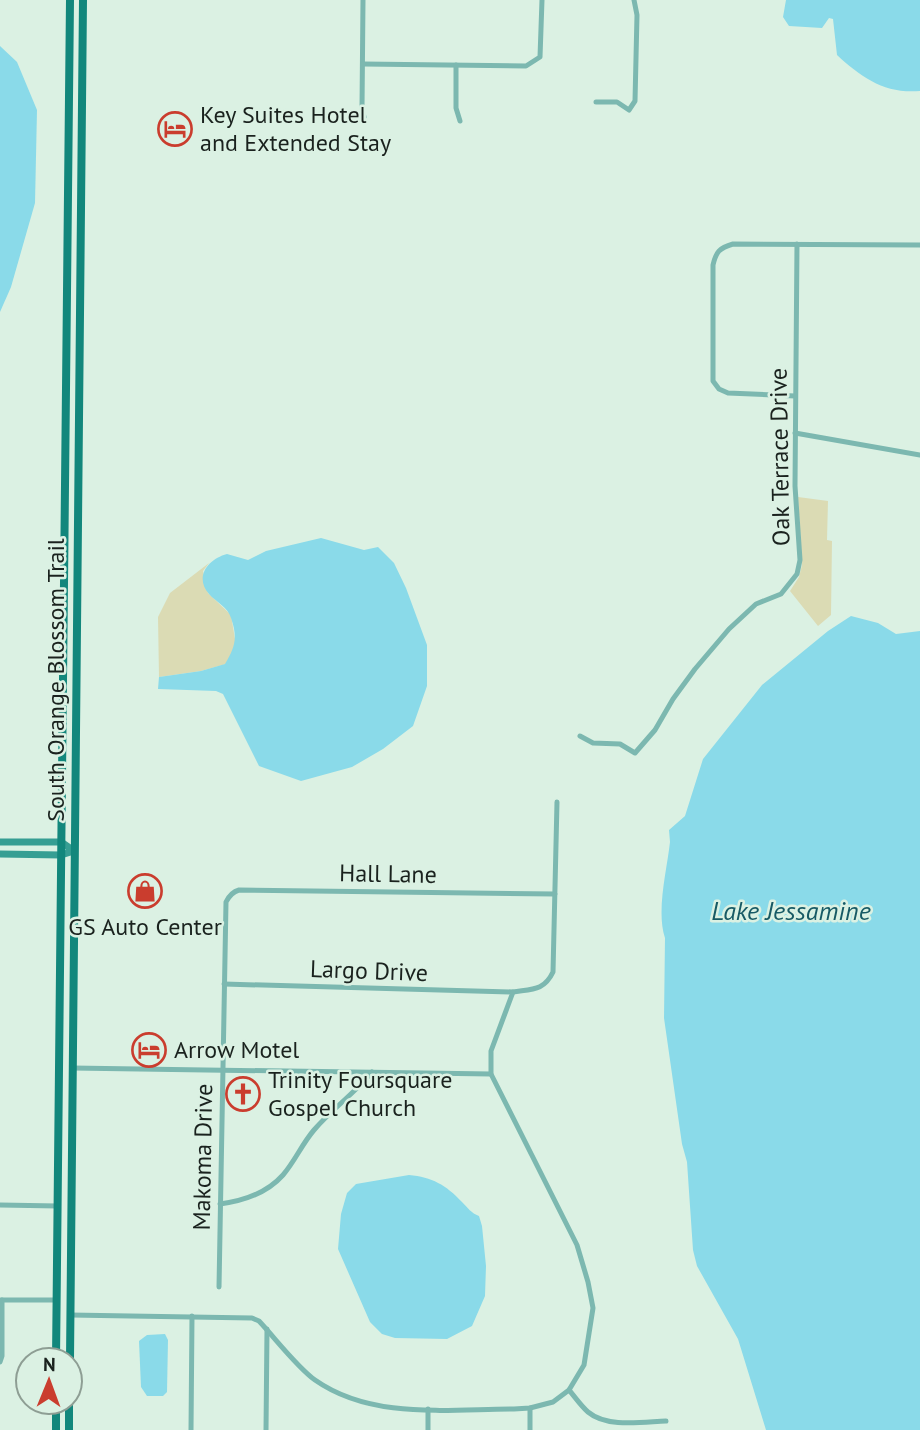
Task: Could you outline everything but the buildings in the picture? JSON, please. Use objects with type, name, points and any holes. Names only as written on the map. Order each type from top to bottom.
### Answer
[{"type":"main road","name":"South Orange Blossom Trail","points":[[57,1346],[70,0]]},
{"type":"main road","name":"South Orange Blossom Trail","points":[[69,1346],[83,0]]},
{"type":"main road","points":[[68,130],[72,145],[81,156]]},
{"type":"main road","points":[[68,170],[77,180],[80,196]]},
{"type":"main road","points":[[66,407],[69,420],[79,430]]},
{"type":"main road","points":[[65,537],[74,547],[77,561]]},
{"type":"main road","points":[[0,842],[61,842],[74,851]]},
{"type":"main road","points":[[0,854],[61,855],[74,851]]},
{"type":"main road","points":[[58,1176],[65,1191],[71,1194]]},
{"type":"main road","points":[[58,1206],[71,1226]]},
{"type":"street","points":[[363,0],[364,117]]},
{"type":"street","points":[[363,64],[526,66],[540,57],[542,0]]},
{"type":"street","points":[[596,102],[617,102],[629,110],[635,101],[637,15],[634,0]]},
{"type":"street","points":[[456,65],[456,108],[460,121]]},
{"type":"street","points":[[795,396],[728,393],[719,389],[713,381],[713,265],[716,253],[722,247],[733,244],[920,245]]},
{"type":"street","name":"Oak Terrace Drive","points":[[580,736],[593,743],[620,744],[635,753],[655,730],[695,669],[729,629],[756,604],[781,594],[797,574],[800,560],[795,486],[797,244]]},
{"type":"street","points":[[795,433],[920,455]]},
{"type":"street","name":"Largo Drive","points":[[224,984],[513,992],[538,989],[548,983],[553,972],[558,802]]},
{"type":"street","name":"Hall Lane","points":[[226,902],[233,891],[239,890],[555,894]]},
{"type":"street","name":"Makoma Drive","points":[[219,1287],[226,902]]},
{"type":"street","points":[[70,1315],[252,1318],[267,1329],[313,1379],[368,1404],[399,1409],[530,1408],[553,1402],[569,1390],[582,1368],[593,1308],[589,1282],[577,1245],[491,1074],[491,1051],[513,992]]},
{"type":"street","points":[[72,1068],[491,1074]]},
{"type":"street","points":[[220,1204],[251,1196],[283,1174],[315,1128],[362,1085],[372,1072]]},
{"type":"street","points":[[0,1205],[58,1206]]},
{"type":"street","points":[[0,1362],[1,1300],[57,1300]]},
{"type":"street","points":[[191,1430],[192,1316]]},
{"type":"street","points":[[266,1430],[267,1329]]},
{"type":"street","points":[[569,1390],[589,1413],[603,1420],[666,1421]]},
{"type":"street","points":[[530,1408],[530,1430]]},
{"type":"street","points":[[428,1409],[428,1430]]},
{"type":"green space","points":[[798,497],[828,501],[827,540],[832,541],[831,615],[818,626],[790,591],[799,577],[802,565]]},
{"type":"green space","points":[[209,563],[203,571],[208,593],[231,615],[236,645],[226,664],[201,671],[159,677],[158,617],[170,593]]},
{"type":"water","points":[[786,0],[920,0],[920,91],[885,87],[846,63],[837,55],[833,19],[829,18],[822,28],[789,26],[783,17]]},
{"type":"water","points":[[0,46],[17,62],[37,110],[35,203],[11,287],[0,312]]},
{"type":"water","points":[[321,538],[364,550],[378,547],[394,563],[427,645],[427,686],[413,726],[383,749],[352,767],[301,781],[259,766],[223,694],[216,691],[158,689],[159,677],[201,671],[225,664],[231,652],[235,637],[229,614],[209,594],[203,581],[205,569],[209,564],[227,554],[248,560],[266,551]]},
{"type":"water","name":"Lake Jessamine","points":[[851,616],[878,623],[896,634],[920,631],[920,1430],[766,1430],[738,1339],[697,1266],[693,1250],[687,1162],[664,1018],[665,938],[662,903],[670,842],[669,830],[685,816],[703,759],[762,685],[828,631]]},
{"type":"water","points":[[409,1175],[432,1180],[444,1187],[479,1216],[482,1226],[486,1266],[485,1296],[472,1326],[447,1339],[395,1338],[382,1334],[370,1322],[338,1249],[341,1214],[347,1193],[356,1184]]},
{"type":"water","points":[[165,1334],[168,1340],[167,1392],[163,1396],[147,1396],[141,1387],[139,1341],[147,1335]]},
{"type":"place","name":"Key Suites Hotel and Extended Stay","points":[[175,129]]},
{"type":"place","name":"GS Auto Center","points":[[145,891]]},
{"type":"place","name":"Arrow Motel","points":[[149,1050]]},
{"type":"place","name":"Trinity Foursquare Gospel Church","points":[[243,1094]]}]
